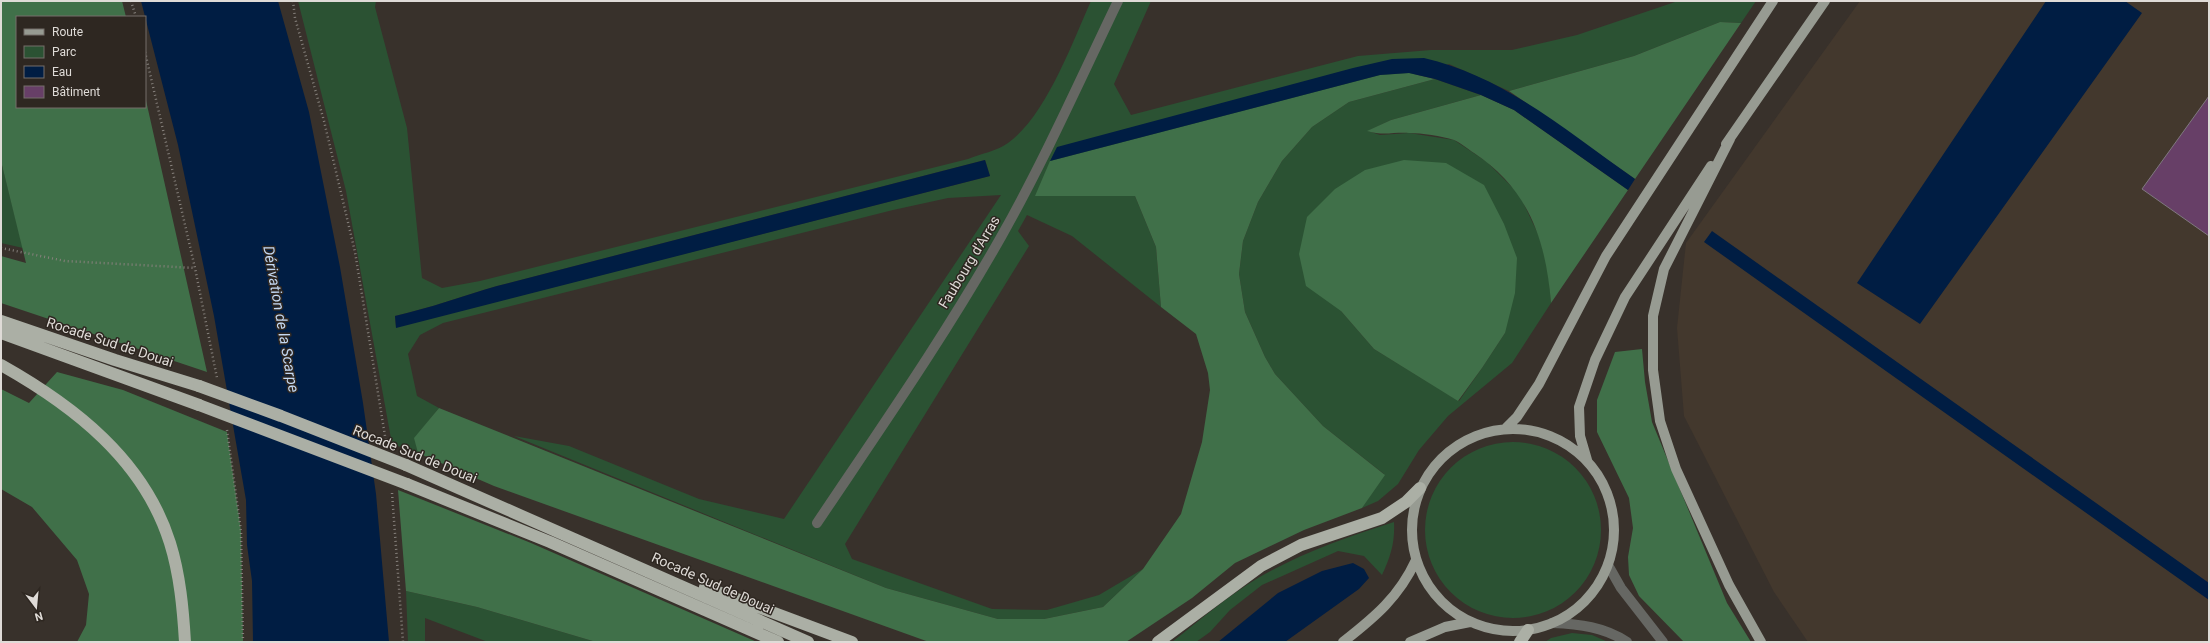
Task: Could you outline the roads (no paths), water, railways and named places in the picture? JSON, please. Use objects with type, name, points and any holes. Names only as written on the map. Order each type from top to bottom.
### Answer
[{"type":"highway","name":"Rocade Sud de Douai","points":[[1,320],[115,360],[199,386],[281,416],[406,465],[641,567],[808,642]]},
{"type":"highway","name":"Rocade Sud de Douai","points":[[1,333],[407,484],[550,542],[778,642]]},
{"type":"highway","points":[[1,365],[48,393],[88,424],[118,453],[140,481],[161,518],[170,542],[179,582],[185,642]]},
{"type":"highway","points":[[1158,642],[1261,566],[1301,545],[1382,518],[1406,502],[1420,488]]},
{"type":"highway","points":[[641,567],[693,582],[852,642]]},
{"type":"highway","points":[[1520,642],[1528,630]]},
{"type":"main road","points":[[1506,428],[1517,417],[1539,384],[1606,256],[1773,1]]},
{"type":"main road","points":[[1586,460],[1579,427],[1579,407],[1596,360],[1625,297],[1638,275],[1825,1]]},
{"type":"main road","points":[[1730,139],[1664,269],[1653,316],[1652,370],[1660,421],[1676,469],[1729,585],[1761,642]]},
{"type":"main road","points":[[1506,428],[1531,430],[1544,433],[1567,444],[1586,460],[1595,469],[1607,491],[1614,515],[1614,540],[1608,564],[1590,595],[1573,611],[1552,623],[1528,630],[1493,629],[1470,622],[1450,609],[1432,592],[1416,560],[1411,536],[1411,523],[1420,488],[1433,467],[1450,450],[1471,437],[1506,428]]},
{"type":"main road","points":[[1343,642],[1372,619],[1392,599],[1405,582],[1416,560]]},
{"type":"main road","points":[[1410,642],[1445,627],[1470,622]]},
{"type":"street","name":"Faubourg d'Arras","points":[[817,523],[927,360],[1000,239],[1118,1]]},
{"type":"street","points":[[1608,564],[1621,588],[1663,642]]},
{"type":"street","points":[[1552,623],[1590,626],[1602,629],[1627,642]]},
{"type":"water","name":"Dérivation de la Scarpe","points":[[141,1],[278,1],[309,112],[340,267],[363,403],[376,494],[389,642],[253,642],[252,581],[247,545],[246,500],[214,316],[178,145]]},
{"type":"water","points":[[2046,1],[2125,1],[2142,13],[1920,324],[1857,283]]},
{"type":"water","points":[[1424,58],[1453,66],[1509,92],[1560,125],[1635,179],[1628,190],[1514,110],[1481,95],[1435,79],[1409,73],[1380,75],[1050,161],[1057,147],[1353,68],[1392,59]]},
{"type":"water","points":[[985,160],[990,176],[396,328],[395,316],[434,306],[497,286]]},
{"type":"water","points":[[1712,231],[2209,583],[2209,600],[1704,242]]},
{"type":"water","points":[[1353,563],[1364,569],[1369,578],[1359,589],[1285,642],[1218,642],[1278,593],[1322,571]]}]
